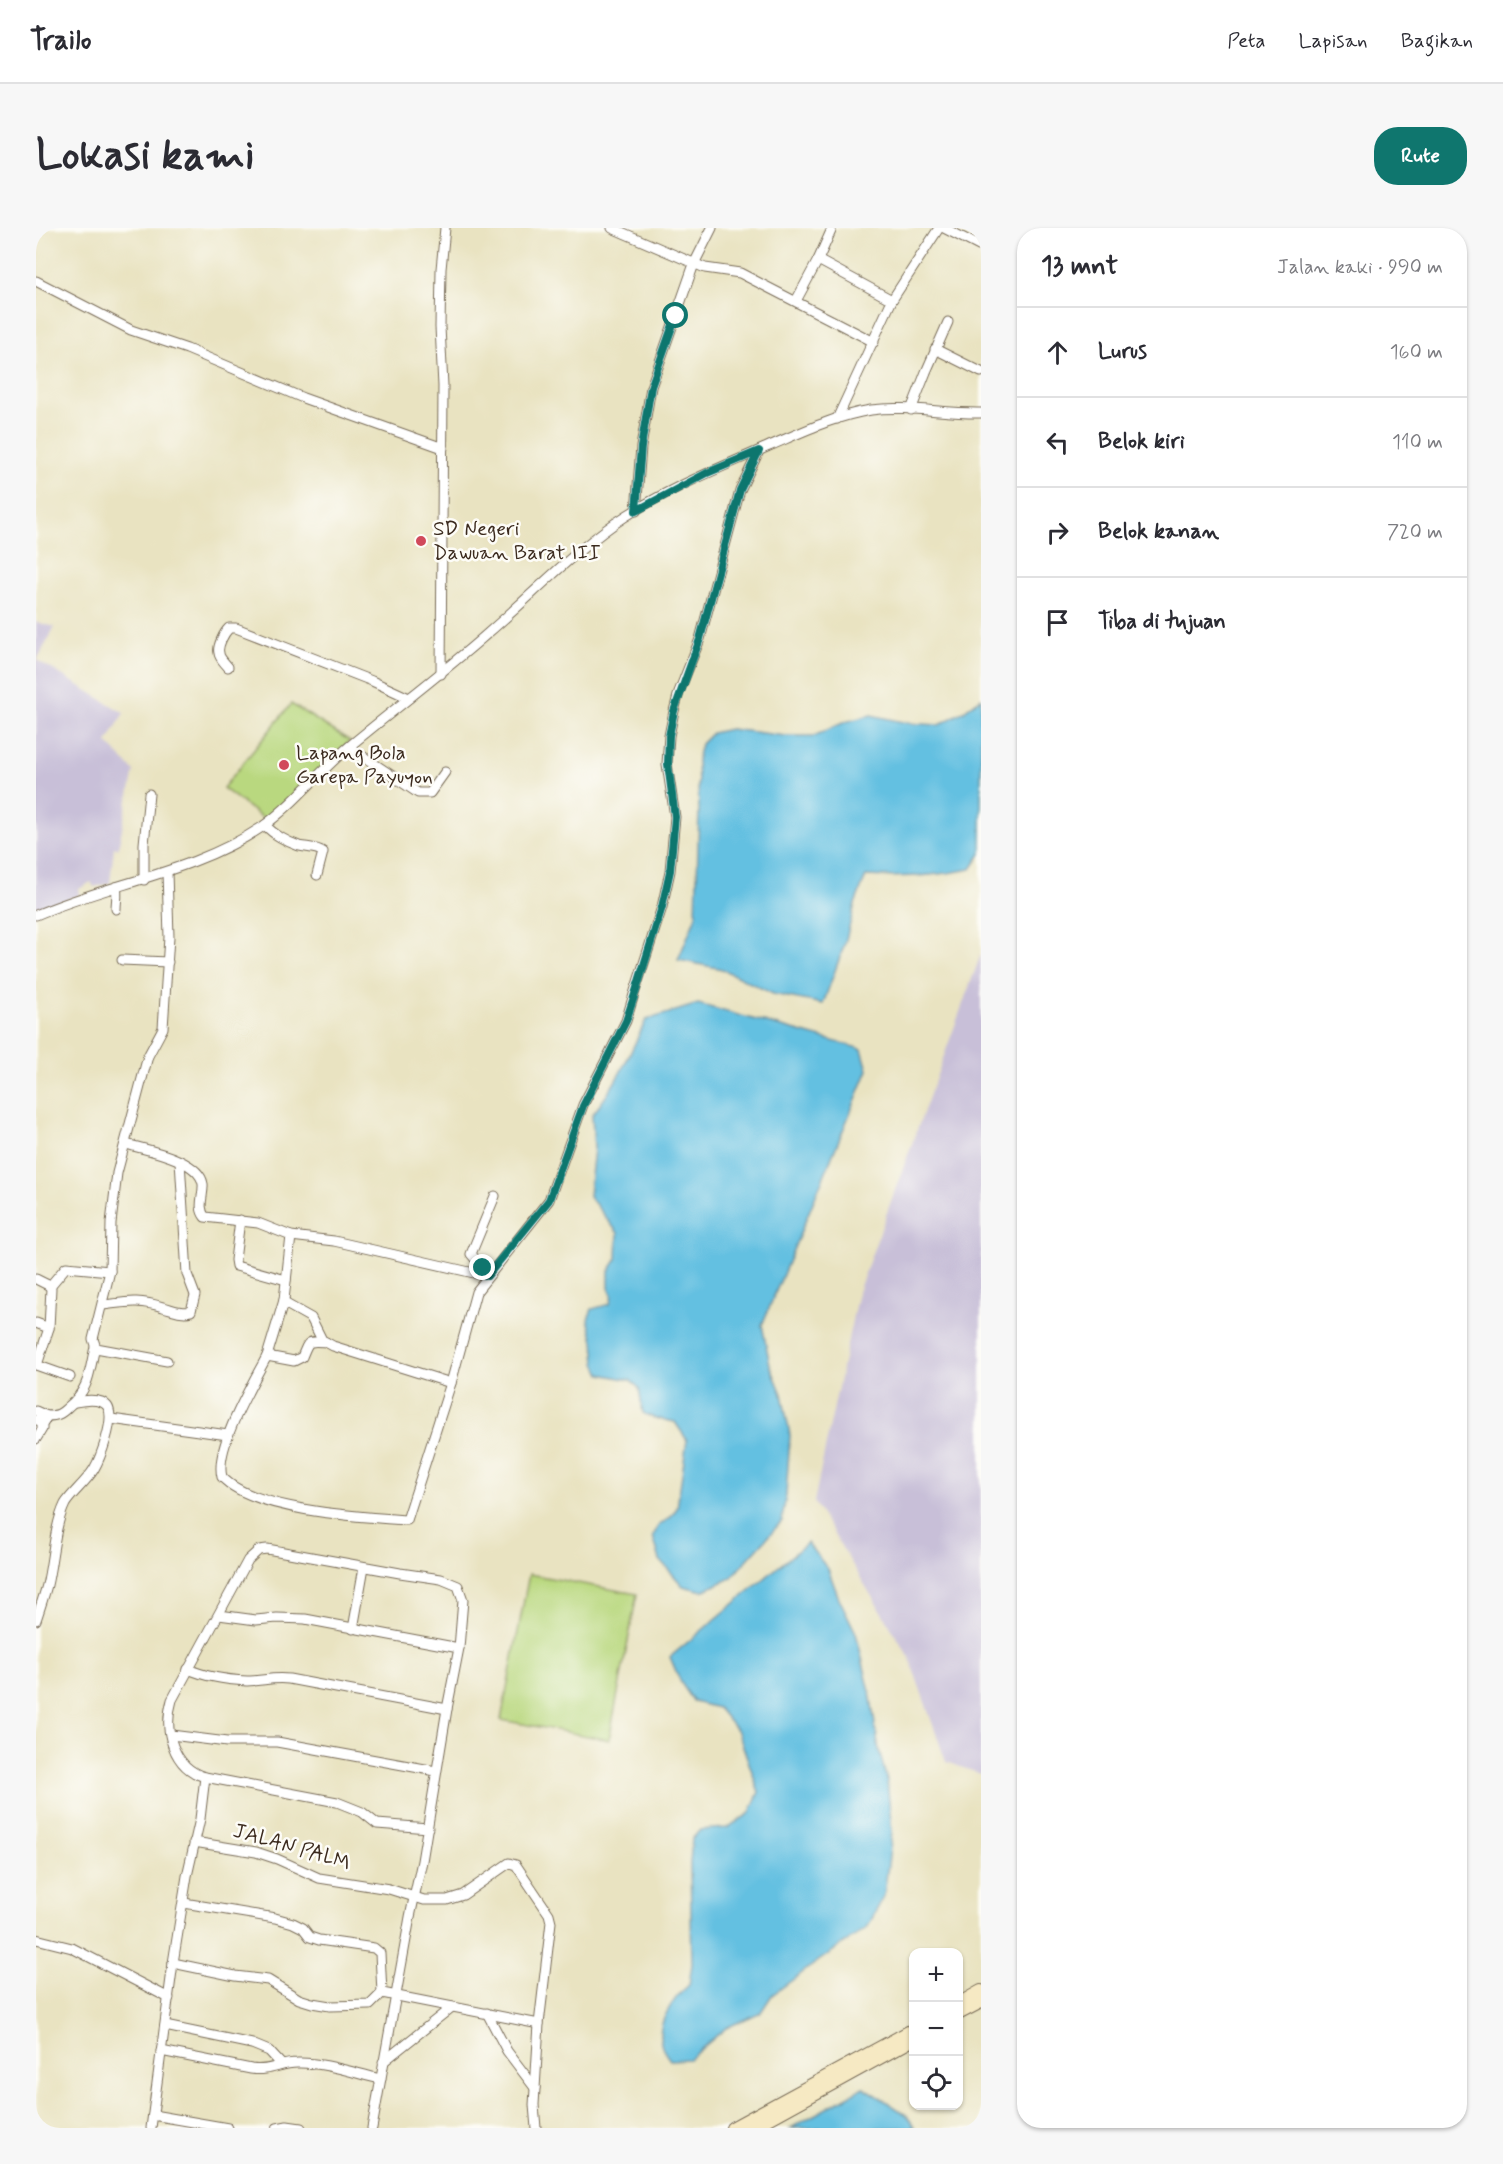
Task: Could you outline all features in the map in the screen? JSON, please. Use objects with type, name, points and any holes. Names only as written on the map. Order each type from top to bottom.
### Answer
[{"type":"street","points":[[441,674],[443,386],[440,319],[444,228]]},
{"type":"street","points":[[612,228],[694,264],[716,271],[736,272],[874,342]]},
{"type":"street","points":[[636,511],[641,447],[651,387],[694,264],[712,228]]},
{"type":"street","points":[[837,419],[892,300],[939,228]]},
{"type":"street","points":[[944,228],[981,247]]},
{"type":"street","points":[[796,301],[831,231]]},
{"type":"street","points":[[818,260],[892,300]]},
{"type":"street","points":[[36,280],[146,336],[187,349],[303,398],[443,448]]},
{"type":"street","points":[[911,410],[948,322]]},
{"type":"street","points":[[935,349],[981,372]]},
{"type":"street","points":[[36,915],[167,872],[227,846],[265,825],[349,747],[441,674],[575,555],[610,527],[707,473],[837,419],[872,410],[981,413]]},
{"type":"street","points":[[291,1236],[284,1300],[267,1356],[228,1435],[222,1477],[230,1484],[252,1494],[303,1509],[338,1515],[407,1520],[451,1383],[476,1292],[486,1275],[549,1200],[583,1106],[626,1021],[662,907],[670,871],[675,817],[668,764],[669,736],[674,711],[700,639],[740,490],[759,451]]},
{"type":"street","points":[[228,667],[219,654],[219,650],[225,632],[229,628],[236,628],[410,698]]},
{"type":"street","points":[[349,747],[418,793],[430,793],[445,772]]},
{"type":"street","points":[[144,880],[144,843],[149,794]]},
{"type":"street","points":[[265,825],[274,834],[296,845],[320,849],[323,852],[317,876]]},
{"type":"street","points":[[42,1419],[62,1413],[75,1402],[87,1385],[95,1347],[93,1339],[110,1271],[114,1187],[148,1056],[163,1028],[168,962],[167,872]]},
{"type":"street","points":[[116,887],[118,894],[116,909]]},
{"type":"street","points":[[122,960],[168,962]]},
{"type":"street","points":[[126,1144],[190,1166],[200,1176],[201,1209],[205,1217],[258,1222],[291,1236],[334,1241],[486,1275]]},
{"type":"street","points":[[102,1305],[135,1300],[186,1313],[191,1311],[195,1295],[187,1274],[180,1161]]},
{"type":"street","points":[[486,1275],[471,1254],[495,1196]]},
{"type":"street","points":[[240,1220],[236,1266],[286,1280]]},
{"type":"street","points":[[70,1377],[37,1365],[49,1328],[50,1286],[66,1268],[110,1271]]},
{"type":"street","points":[[36,1279],[50,1286]]},
{"type":"street","points":[[284,1300],[286,1304],[311,1318],[322,1340],[326,1342]]},
{"type":"street","points":[[36,1323],[49,1328]]},
{"type":"street","points":[[267,1356],[294,1361],[302,1357],[310,1341],[326,1342],[451,1383]]},
{"type":"street","points":[[95,1347],[167,1361]]},
{"type":"street","points":[[36,1620],[47,1585],[65,1504],[94,1469],[101,1455],[111,1419],[105,1403],[91,1400],[75,1402]]},
{"type":"street","points":[[36,1411],[42,1419],[42,1429],[36,1438]]},
{"type":"street","points":[[111,1419],[228,1435]]},
{"type":"street","points":[[372,2128],[428,1827],[459,1648],[463,1600],[458,1586],[441,1579],[267,1549],[259,1550],[248,1560],[176,1689],[168,1712],[171,1735],[178,1758],[193,1774],[337,1802],[362,1812],[377,1824],[428,1827]]},
{"type":"street","points":[[354,1629],[364,1567]]},
{"type":"street","points":[[219,1615],[256,1620],[297,1618],[459,1648]]},
{"type":"street","points":[[188,1670],[240,1680],[271,1677],[289,1679],[447,1709]]},
{"type":"street","points":[[171,1735],[227,1742],[277,1742],[436,1771]]},
{"type":"street","points":[[151,2128],[173,1963],[206,1777]]},
{"type":"street","name":"JALAN PALM","points":[[194,1842],[248,1850],[277,1858],[319,1878],[389,1889],[424,1900],[456,1898],[509,1863],[517,1867],[549,1914],[551,1922],[539,2024]]},
{"type":"street","points":[[173,1963],[235,1976],[268,1980],[299,1999],[330,2006],[370,2005],[382,1993],[380,1953],[377,1950],[319,1941],[310,1937],[293,1923],[275,1918],[184,1903]]},
{"type":"street","points":[[36,1939],[72,1948],[169,1998]]},
{"type":"street","points":[[382,1993],[539,2024],[534,2118],[536,2128]]},
{"type":"street","points":[[963,2010],[977,1999]]},
{"type":"street","points":[[383,2062],[452,2007]]},
{"type":"street","points":[[487,2013],[507,2051],[535,2088]]},
{"type":"street","points":[[165,2026],[261,2047],[269,2051],[281,2064]]},
{"type":"street","points":[[752,2128],[909,2032]]},
{"type":"street","points":[[732,2128],[909,2041]]},
{"type":"street","points":[[161,2051],[258,2070],[301,2062],[381,2079]]},
{"type":"street","points":[[153,2115],[228,2128]]},
{"type":"street","points":[[277,2128],[287,2126],[301,2128]]},
{"type":"shaded area","points":[[36,622],[55,627],[37,660],[124,713],[107,743],[134,771],[118,848],[114,847],[110,883],[94,887],[91,882],[79,889],[80,895],[36,911]]},
{"type":"shaded area","points":[[981,954],[981,1774],[946,1762],[909,1657],[814,1502],[858,1292]]},
{"type":"green space","name":"Lapang Bola Garepa Payuyon","points":[[291,704],[350,741],[268,822],[223,788]]},
{"type":"green space","points":[[529,1574],[637,1594],[609,1740],[501,1720]]},
{"type":"water","points":[[981,698],[981,854],[971,869],[919,876],[866,876],[823,1004],[773,994],[722,969],[678,960],[696,916],[699,809],[697,760],[701,744],[712,733],[730,729],[786,736],[814,736],[845,722],[871,715],[907,723],[939,725]]},
{"type":"water","points":[[698,1004],[862,1049],[868,1070],[762,1325],[770,1365],[782,1394],[790,1435],[782,1521],[731,1578],[703,1591],[683,1586],[660,1560],[653,1536],[659,1525],[670,1518],[677,1508],[687,1440],[675,1422],[654,1418],[643,1413],[639,1388],[630,1380],[601,1374],[596,1363],[594,1341],[588,1319],[592,1309],[610,1304],[612,1295],[609,1288],[609,1271],[617,1259],[618,1233],[589,1196],[594,1148],[592,1115],[615,1081],[646,1020]]},
{"type":"water","points":[[807,1543],[828,1569],[856,1633],[870,1692],[879,1750],[887,1781],[892,1832],[884,1896],[867,1928],[772,1995],[761,2012],[726,2028],[689,2059],[670,2060],[662,2047],[661,2030],[666,2013],[689,1985],[692,1964],[690,1863],[692,1839],[700,1830],[727,1828],[749,1814],[759,1792],[738,1732],[718,1708],[694,1702],[681,1683],[670,1657]]},
{"type":"water","points":[[864,2087],[907,2115],[915,2128],[791,2128]]},
{"type":"place","name":"SD Negeri Dawuan Barat III","points":[[421,541]]},
{"type":"place","name":"Lapang Bola Garepa Payuyon","points":[[284,765]]},
{"type":"route","points":[[483,1268],[484,1275],[487,1276],[549,1200],[583,1106],[599,1070],[626,1021],[662,907],[670,871],[675,817],[668,764],[669,736],[674,711],[700,639],[740,490],[759,451],[707,473],[636,511],[641,447],[651,387],[676,316]]}]
